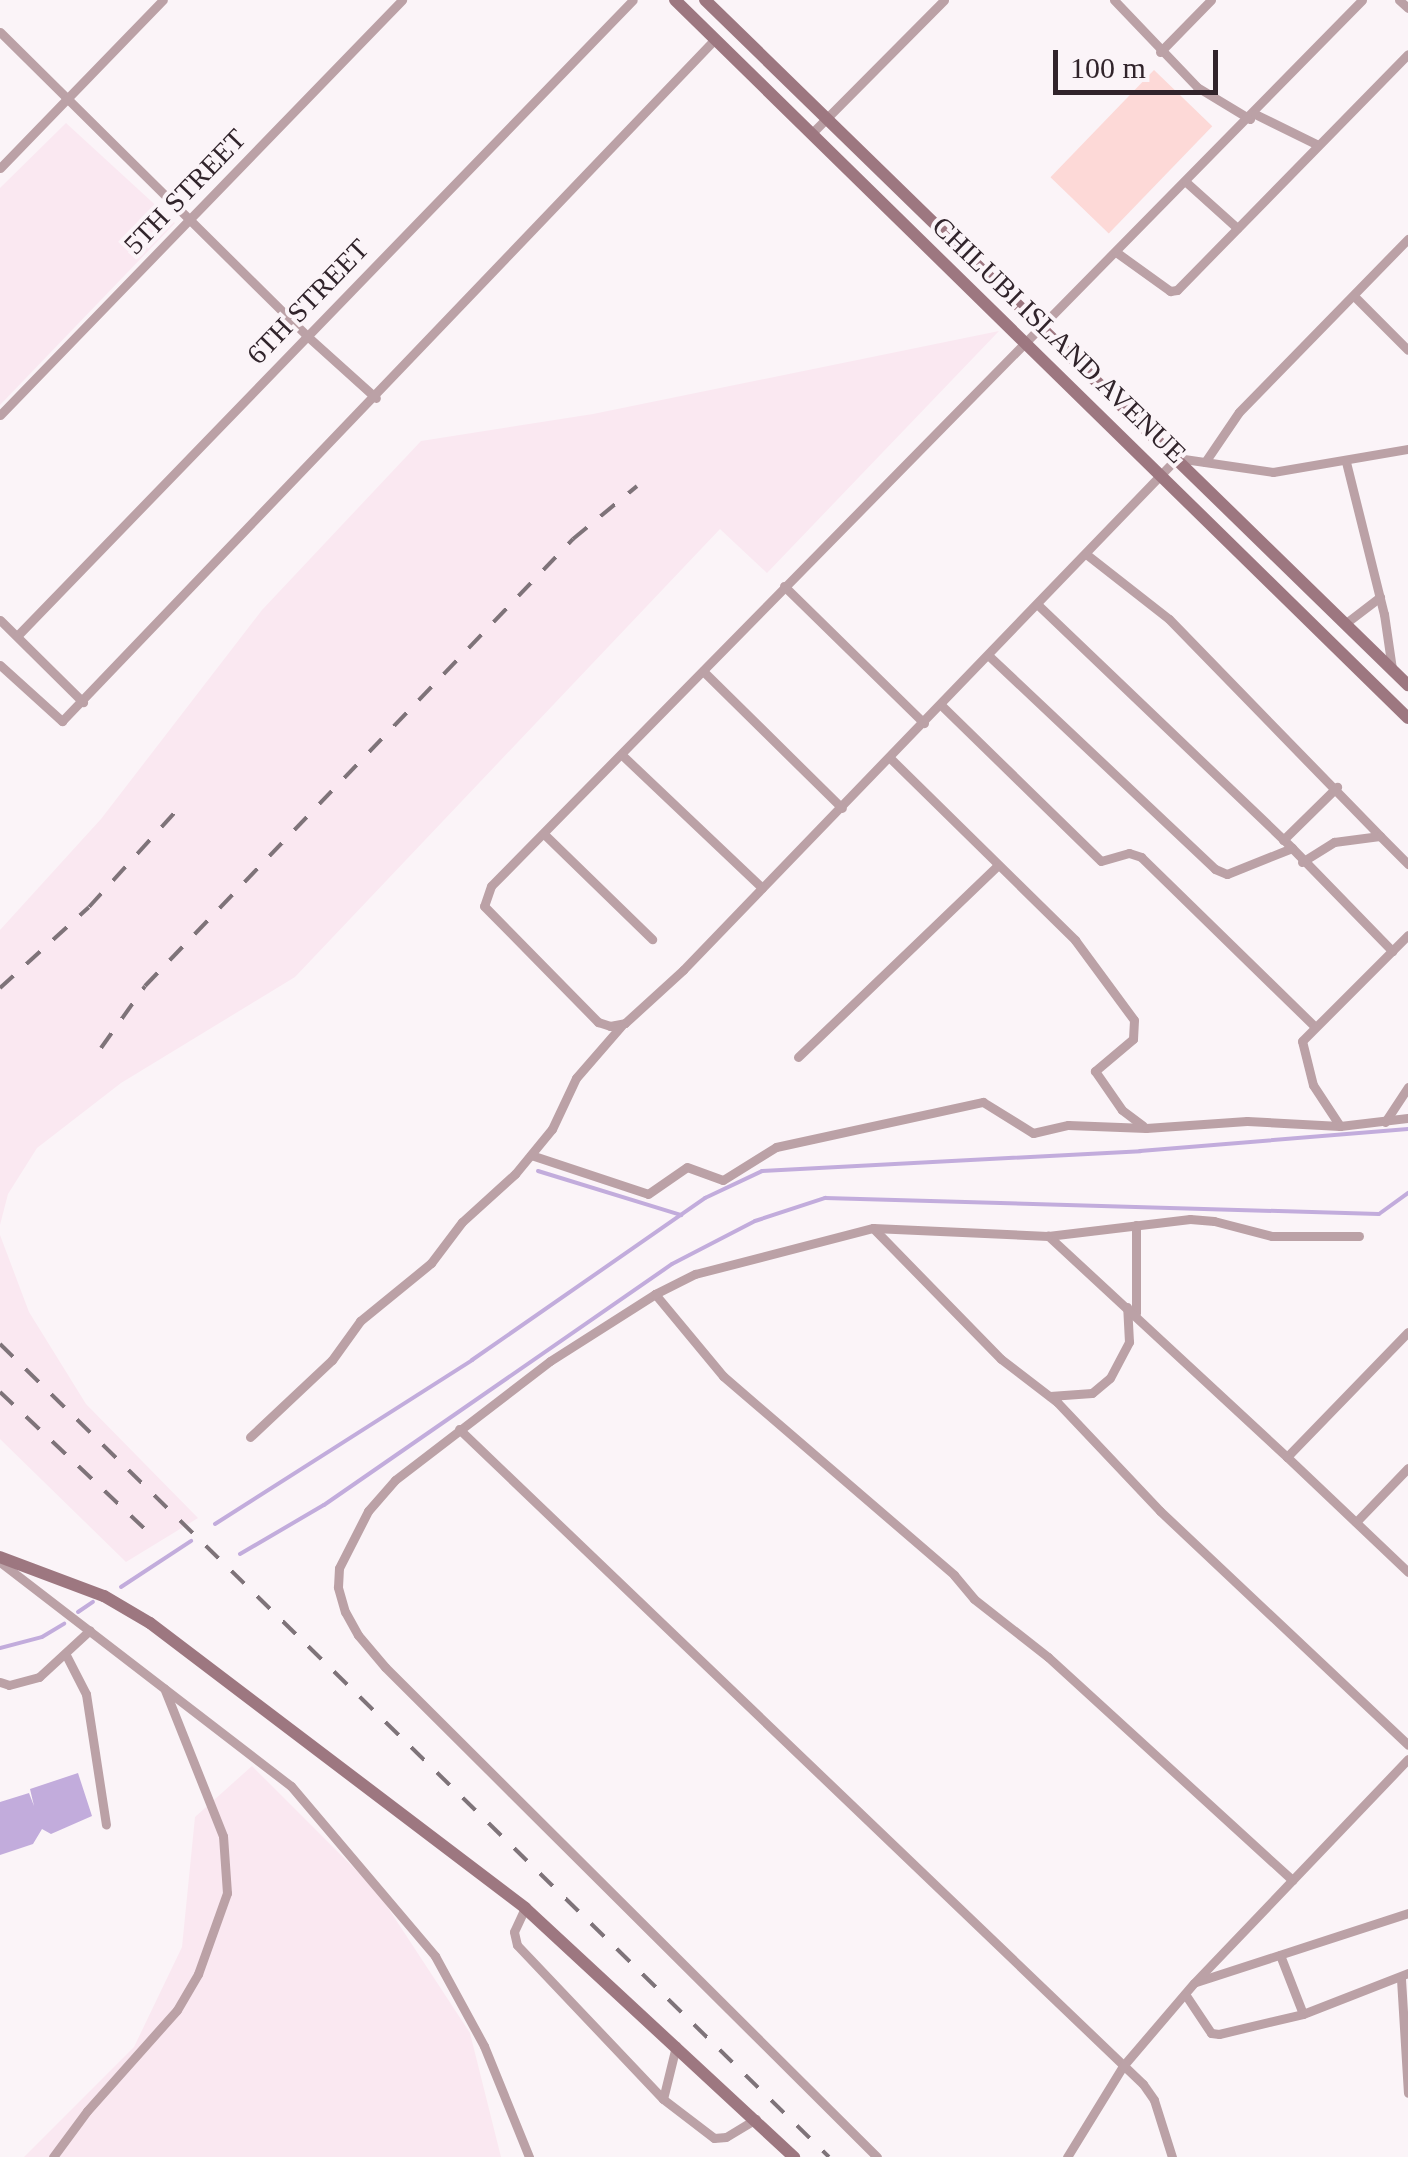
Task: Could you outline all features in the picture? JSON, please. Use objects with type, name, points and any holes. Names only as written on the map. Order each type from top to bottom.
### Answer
[{"type":"street","points":[[0,168],[163,0]]},
{"type":"street","name":"5TH STREET","points":[[0,416],[402,0]]},
{"type":"street","name":"6TH STREET","points":[[17,636],[633,0]]},
{"type":"street","name":"CHILUBI ISLAND AVENUE","points":[[675,0],[1408,718]]},
{"type":"street","name":"CHILUBI ISLAND AVENUE","points":[[706,0],[1408,685]]},
{"type":"street","points":[[813,132],[944,0]]},
{"type":"street","points":[[1114,0],[1196,87],[1318,146]]},
{"type":"street","points":[[1160,52],[1211,0]]},
{"type":"street","points":[[625,1022],[610,1026],[598,1022],[484,906],[490,886],[1253,116],[1362,0]]},
{"type":"street","points":[[1399,0],[1408,8]]},
{"type":"street","points":[[0,32],[306,336],[376,398]]},
{"type":"street","points":[[0,664],[58,722],[82,702],[715,39]]},
{"type":"street","points":[[1116,252],[1174,292],[1408,54]]},
{"type":"street","points":[[1186,182],[1237,228]]},
{"type":"street","points":[[1204,462],[1238,412],[1408,240]]},
{"type":"street","points":[[1354,296],[1408,350]]},
{"type":"street","points":[[250,1437],[332,1360],[360,1320],[431,1263],[462,1222],[531,1155],[552,1129],[576,1078],[625,1022],[660,994],[1178,458],[1273,472],[1408,449]]},
{"type":"street","points":[[1346,462],[1380,597],[1392,669]]},
{"type":"street","points":[[1086,554],[1169,619],[1228,684],[1337,788],[1408,864]]},
{"type":"street","points":[[784,586],[924,723]]},
{"type":"street","points":[[1346,624],[1380,597]]},
{"type":"street","points":[[1037,604],[1292,848],[1392,951]]},
{"type":"street","points":[[0,620],[82,702]]},
{"type":"street","points":[[988,655],[1215,869],[1227,874],[1292,848]]},
{"type":"street","points":[[703,670],[842,808]]},
{"type":"street","points":[[941,705],[1101,861],[1129,853],[1141,857],[1314,1026]]},
{"type":"street","points":[[622,755],[762,888]]},
{"type":"street","points":[[890,758],[969,834],[996,867],[1075,940],[1134,1020],[1133,1039],[1094,1071],[1122,1110],[1146,1128]]},
{"type":"street","points":[[1283,840],[1337,788]]},
{"type":"street","points":[[544,834],[652,938]]},
{"type":"street","points":[[1302,862],[1334,842],[1380,836]]},
{"type":"street","points":[[798,1057],[996,867]]},
{"type":"street","points":[[1340,1126],[1324,1108],[1305,1061],[1302,1040],[1351,996],[1408,935]]},
{"type":"street","points":[[1385,1122],[1408,1088]]},
{"type":"street","points":[[531,1155],[648,1194],[687,1168],[723,1180],[776,1147],[983,1102],[1004,1112],[1027,1132],[1068,1124],[1146,1128],[1233,1121],[1340,1126],[1408,1118]]},
{"type":"street","points":[[878,2157],[615,1899],[358,1635],[338,1587],[339,1568],[348,1545],[368,1511],[395,1480],[459,1429],[550,1361],[655,1294],[726,1262],[873,1228],[1048,1236],[1190,1219],[1214,1220],[1272,1236],[1359,1236]]},
{"type":"street","points":[[1136,1224],[1136,1313]]},
{"type":"street","points":[[873,1228],[1002,1360],[1050,1396],[1160,1511],[1408,1744]]},
{"type":"street","points":[[1048,1236],[1136,1313],[1408,1572]]},
{"type":"street","points":[[655,1294],[723,1376],[954,1575],[974,1599],[1048,1657],[1292,1880]]},
{"type":"street","points":[[1050,1396],[1092,1393],[1110,1378],[1130,1342],[1126,1304]]},
{"type":"street","points":[[1288,1457],[1408,1332]]},
{"type":"street","points":[[459,1429],[1124,2066],[1154,2100],[1172,2157]]},
{"type":"street","points":[[1356,1522],[1408,1468]]},
{"type":"street","points":[[0,1560],[291,1786],[435,1956],[484,2046],[529,2157]]},
{"type":"street","points":[[0,1560],[104,1596],[150,1623],[525,1908],[794,2157]]},
{"type":"street","points":[[0,1682],[9,1685],[39,1677],[90,1630]]},
{"type":"street","points":[[66,1655],[86,1694],[106,1824]]},
{"type":"street","points":[[53,2157],[87,2110],[177,2010],[204,1959],[227,1893],[222,1836],[163,1685]]},
{"type":"street","points":[[1067,2157],[1124,2066],[1194,1983],[1408,1759]]},
{"type":"street","points":[[525,1908],[514,1932],[517,1945],[664,2099],[714,2138],[726,2137],[756,2119]]},
{"type":"street","points":[[1194,1983],[1408,1912]]},
{"type":"street","points":[[1280,1954],[1303,2014]]},
{"type":"street","points":[[1185,1994],[1211,2033],[1219,2034],[1303,2014],[1404,1976],[1408,2093]]},
{"type":"street","points":[[664,2099],[676,2046]]},
{"type":"shaded area","points":[[1154,70],[1212,126],[1109,233],[1050,177]]},
{"type":"shaded area","points":[[66,123],[175,223],[0,405],[0,188]]},
{"type":"shaded area","points":[[999,331],[767,573],[720,529],[295,977],[121,1083],[37,1148],[8,1194],[0,1225],[0,930],[101,819],[262,610],[421,441],[593,414]]},
{"type":"shaded area","points":[[0,1235],[29,1312],[86,1404],[198,1518],[126,1562],[0,1439]]},
{"type":"shaded area","points":[[252,1766],[377,1891],[470,2033],[501,2157],[24,2157],[134,2047],[182,1947],[195,1817]]},
{"type":"shaded area","points":[[78,1773],[92,1816],[51,1834],[42,1829],[33,1844],[0,1855],[0,1802],[29,1793],[34,1806],[30,1789]]},
{"type":"waterway","points":[[215,1524],[472,1360],[705,1198],[762,1171],[1140,1151],[1408,1129]]},
{"type":"waterway","points":[[538,1171],[681,1215]]},
{"type":"waterway","points":[[240,1554],[324,1505],[672,1264],[755,1221],[825,1198],[1379,1214],[1408,1193]]},
{"type":"waterway","points":[[121,1587],[191,1541]]},
{"type":"waterway","points":[[78,1612],[93,1602]]},
{"type":"waterway","points":[[0,1648],[42,1637],[64,1624]]},
{"type":"railway","points":[[101,1048],[145,986],[573,539],[637,486]]},
{"type":"railway","points":[[0,988],[89,907],[185,801]]},
{"type":"railway","points":[[0,1344],[829,2157]]},
{"type":"railway","points":[[0,1392],[146,1530]]}]
